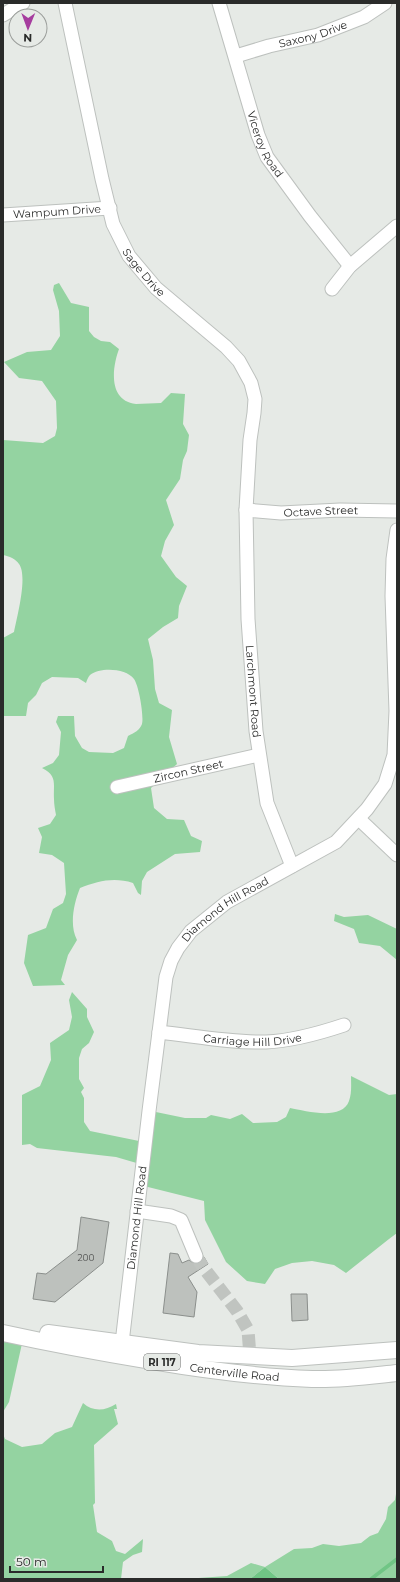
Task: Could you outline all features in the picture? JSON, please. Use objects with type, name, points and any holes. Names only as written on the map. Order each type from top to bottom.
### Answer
[{"type":"main road","name":"Centerville Road","points":[[3,1328],[121,1350],[203,1369],[264,1376],[313,1379],[362,1378],[397,1373]]},
{"type":"main road","name":"Centerville Road","points":[[3,1334],[60,1346],[292,1358],[397,1350]]},
{"type":"main road","points":[[375,1352],[381,1375]]},
{"type":"main road","points":[[355,1353],[362,1378]]},
{"type":"street","points":[[3,15],[22,3]]},
{"type":"street","name":"Sage Drive","points":[[64,3],[113,224],[129,256],[156,288],[226,347],[239,360],[251,383],[255,398],[250,440],[246,510]]},
{"type":"street","name":"Viceroy Road","points":[[219,3],[236,56],[258,135],[267,157],[310,216],[350,266]]},
{"type":"street","name":"Saxony Drive","points":[[236,56],[269,46],[318,35],[364,17],[385,3]]},
{"type":"street","name":"Wampum Drive","points":[[3,215],[110,208]]},
{"type":"street","points":[[332,289],[350,266],[397,226]]},
{"type":"street","name":"Octave Street","points":[[246,510],[281,513],[340,510],[397,511]]},
{"type":"street","name":"Larchmont Road","points":[[246,510],[248,618],[259,755],[266,803],[292,866]]},
{"type":"street","name":"Diamond Hill Road","points":[[121,1350],[160,1032],[168,972],[171,961],[186,937],[227,902],[336,842],[359,819],[385,784],[394,755],[396,711],[392,596],[393,559],[397,530]]},
{"type":"street","name":"Zircon Street","points":[[117,787],[259,755]]},
{"type":"street","points":[[359,819],[397,855]]},
{"type":"street","name":"Carriage Hill Drive","points":[[160,1032],[204,1038],[267,1042],[296,1038],[344,1025]]},
{"type":"street","points":[[137,1211],[170,1216],[181,1220],[196,1256]]},
{"type":"shaded area","points":[[59,283],[71,303],[89,307],[89,331],[94,337],[101,341],[110,342],[119,349],[115,365],[114,382],[116,390],[121,397],[127,402],[142,404],[161,403],[171,393],[185,394],[183,424],[189,435],[187,451],[183,460],[180,479],[166,500],[174,525],[165,541],[161,556],[176,577],[187,586],[179,606],[178,618],[163,627],[148,639],[153,660],[155,689],[159,703],[172,710],[169,737],[177,764],[151,788],[154,808],[167,819],[184,820],[191,836],[202,841],[200,852],[175,854],[147,872],[142,881],[141,895],[138,893],[133,883],[119,880],[93,883],[80,888],[73,914],[73,928],[77,940],[68,955],[61,980],[65,985],[33,986],[24,963],[28,935],[46,928],[53,909],[63,903],[66,894],[64,863],[52,855],[39,853],[42,837],[38,828],[50,824],[56,815],[53,777],[42,768],[53,763],[59,755],[61,732],[56,722],[58,716],[74,716],[75,736],[82,748],[89,752],[113,753],[124,748],[128,736],[140,728],[142,724],[142,708],[134,679],[130,675],[113,670],[94,672],[89,676],[86,683],[78,678],[52,677],[42,683],[36,695],[28,703],[26,716],[3,716],[3,638],[14,632],[21,597],[22,578],[18,562],[8,556],[3,555],[3,440],[43,443],[55,436],[57,428],[56,401],[42,381],[19,378],[4,362],[27,352],[51,350],[60,336],[59,311],[53,290],[54,285]]},
{"type":"shaded area","points":[[335,914],[344,917],[368,915],[397,929],[397,960],[380,946],[359,943],[354,929],[334,921]]},
{"type":"shaded area","points":[[72,992],[87,1009],[87,1017],[94,1032],[89,1043],[82,1049],[79,1058],[79,1079],[84,1088],[81,1092],[84,1098],[84,1122],[90,1131],[144,1142],[151,1111],[185,1118],[206,1118],[211,1115],[230,1119],[242,1114],[253,1123],[277,1122],[286,1117],[290,1108],[331,1113],[339,1111],[345,1107],[349,1101],[351,1076],[389,1095],[397,1094],[397,1233],[346,1273],[334,1265],[312,1261],[292,1263],[275,1269],[265,1284],[247,1281],[226,1262],[205,1220],[204,1201],[140,1185],[140,1164],[116,1157],[37,1148],[30,1144],[22,1145],[22,1095],[40,1086],[51,1060],[50,1043],[69,1030],[72,1017],[69,1000]]},
{"type":"shaded area","points":[[3,1334],[23,1339],[9,1402],[3,1412]]},
{"type":"shaded area","points":[[83,1403],[91,1408],[99,1410],[116,1404],[117,1409],[114,1409],[118,1424],[94,1445],[95,1503],[93,1505],[97,1532],[112,1541],[116,1551],[125,1554],[143,1539],[142,1552],[133,1555],[123,1562],[121,1579],[3,1579],[3,1434],[5,1439],[22,1447],[42,1444],[55,1433],[72,1427]]},
{"type":"shaded area","points":[[397,1488],[397,1579],[279,1579],[265,1567],[294,1549],[312,1548],[323,1544],[339,1546],[361,1543],[370,1536],[378,1533],[386,1519],[388,1507],[395,1500]]},
{"type":"shaded area","points":[[251,1563],[265,1567],[250,1579],[184,1579],[227,1576]]},
{"type":"shaded area","points":[[265,1567],[279,1579],[250,1579]]},
{"type":"building","points":[[81,1217],[109,1222],[103,1263],[55,1302],[33,1299],[37,1273],[46,1274],[77,1250]]},
{"type":"building","points":[[170,1253],[178,1254],[182,1263],[189,1260],[195,1264],[199,1263],[204,1257],[208,1264],[188,1277],[197,1292],[194,1317],[163,1313]]},
{"type":"building","points":[[291,1294],[307,1294],[308,1320],[292,1321]]},
{"type":"waterway","points":[[371,1579],[397,1559]]},
{"type":"tunnel","points":[[196,1256],[237,1311],[248,1330],[250,1356]]}]
